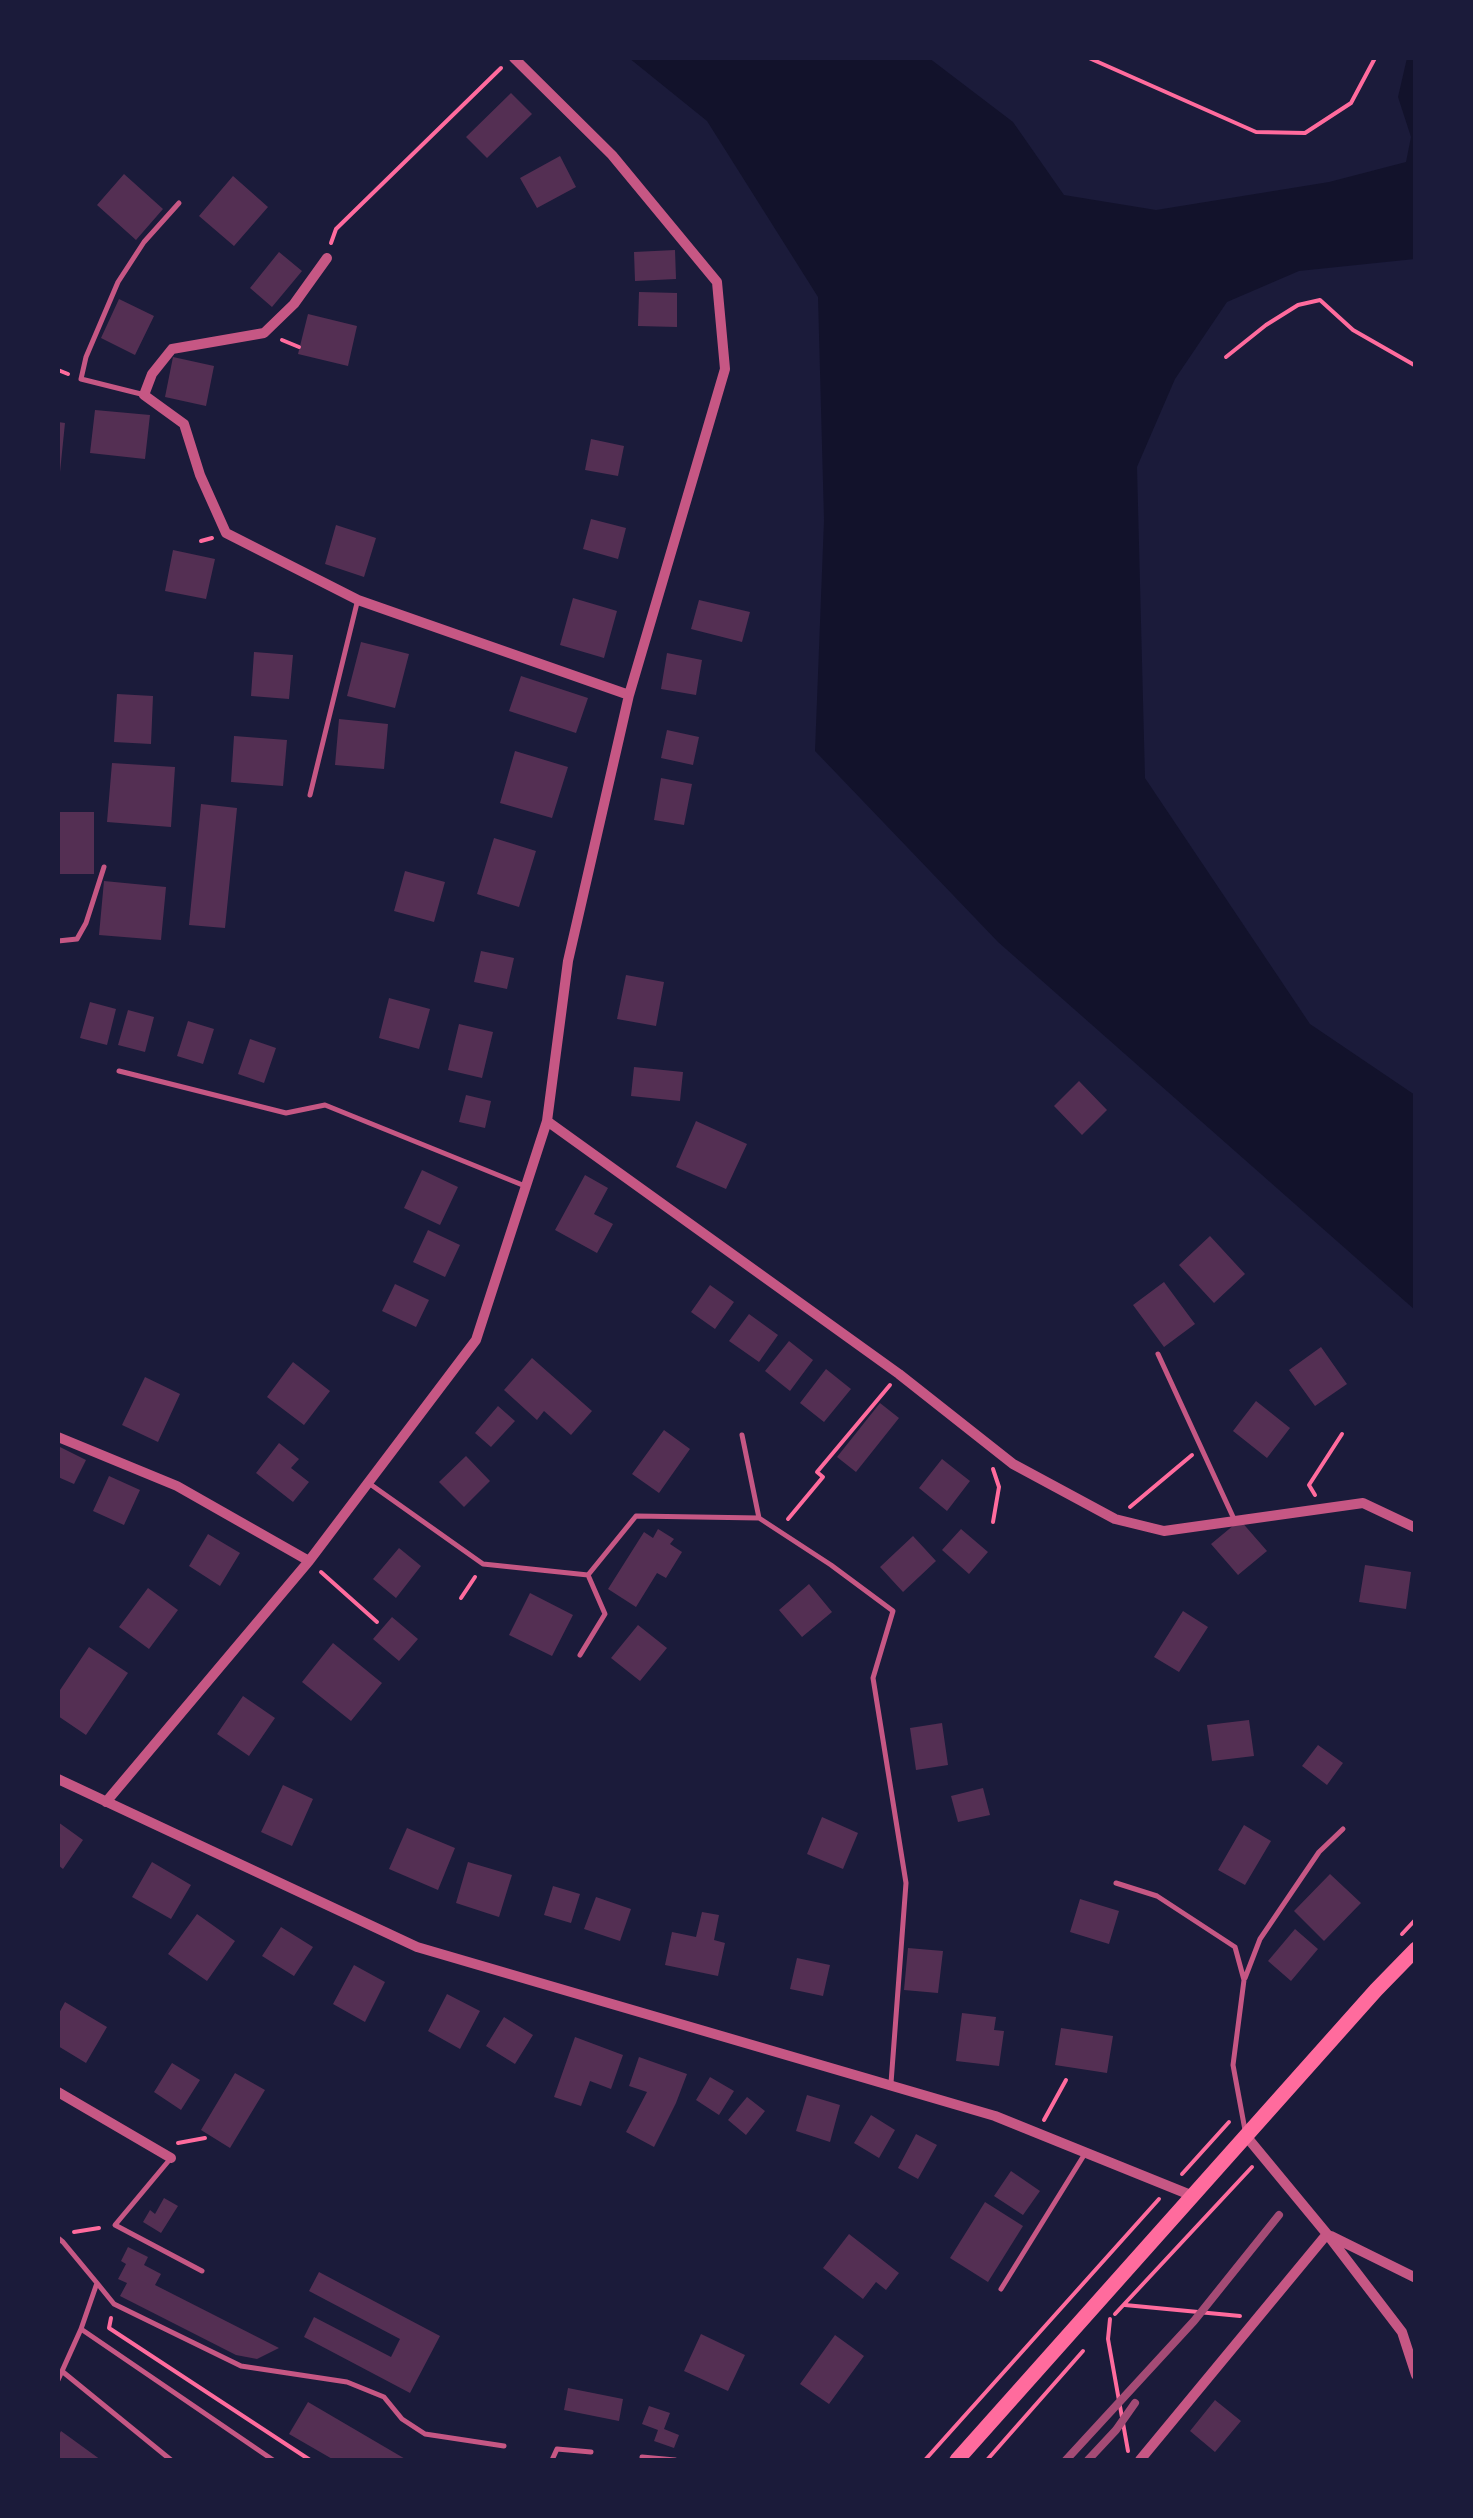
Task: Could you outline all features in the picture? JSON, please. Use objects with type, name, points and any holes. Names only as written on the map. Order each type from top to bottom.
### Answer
[{"type":"main road","points":[[957,2460],[1416,1949]]},
{"type":"street","points":[[106,1802],[308,1560],[476,1340],[547,1121],[568,960],[629,695],[726,369],[717,282],[612,155],[513,58]]},
{"type":"street","points":[[327,258],[294,304],[264,332],[172,349],[152,374],[144,395],[184,424],[200,475],[226,533],[358,600],[629,695]]},
{"type":"street","points":[[547,1121],[899,1374],[1014,1464],[1115,1520],[1164,1531],[1362,1502],[1416,1528]]},
{"type":"street","points":[[58,1436],[176,1486],[308,1560]]},
{"type":"street","points":[[58,1779],[417,1947],[995,2116],[1193,2196]]},
{"type":"street","points":[[58,2092],[172,2158]]},
{"type":"street","points":[[1246,2136],[1402,2332],[1416,2375]]},
{"type":"street","points":[[1327,2234],[1416,2278]]},
{"type":"street","points":[[1140,2460],[1327,2234]]},
{"type":"lane","points":[[144,395],[81,380],[86,357],[118,282],[144,242],[178,203]]},
{"type":"lane","points":[[310,795],[358,600]]},
{"type":"lane","points":[[58,941],[77,939],[104,866]]},
{"type":"lane","points":[[119,1071],[286,1114],[325,1105],[527,1187]]},
{"type":"lane","points":[[1158,1354],[1234,1520]]},
{"type":"lane","points":[[742,1434],[760,1518]]},
{"type":"lane","points":[[368,1482],[483,1564],[588,1575]]},
{"type":"lane","points":[[588,1575],[636,1516],[760,1518],[893,1611],[873,1678],[906,1882],[891,2086]]},
{"type":"lane","points":[[580,1654],[605,1614],[588,1575]]},
{"type":"lane","points":[[1246,2136],[1233,2066],[1244,1980],[1260,1940],[1319,1852],[1343,1829]]},
{"type":"lane","points":[[1116,1883],[1157,1896],[1235,1948],[1244,1980]]},
{"type":"lane","points":[[1001,2289],[1086,2152]]},
{"type":"lane","points":[[172,2158],[114,2225],[202,2271]]},
{"type":"lane","points":[[60,2240],[114,2304],[241,2366],[347,2382],[384,2397],[402,2419],[425,2434],[504,2446]]},
{"type":"lane","points":[[58,2380],[97,2283]]},
{"type":"lane","points":[[81,2329],[273,2460]]},
{"type":"lane","points":[[63,2372],[170,2460]]},
{"type":"lane","points":[[552,2460],[557,2449],[591,2452]]},
{"type":"lane","points":[[642,2457],[675,2460]]},
{"type":"path","points":[[327,258],[336,229],[513,58]]},
{"type":"path","points":[[1088,58],[1256,132],[1305,133],[1350,103],[1376,58]]},
{"type":"path","points":[[1226,356],[1266,324],[1298,305],[1320,300],[1353,330],[1416,366]]},
{"type":"path","points":[[778,1530],[823,1477],[817,1472],[899,1374]]},
{"type":"path","points":[[1323,1508],[1308,1486],[1342,1434]]},
{"type":"path","points":[[981,1438],[1000,1487],[993,1522]]},
{"type":"path","points":[[1115,1520],[1201,1447]]},
{"type":"path","points":[[308,1560],[376,1622]]},
{"type":"path","points":[[461,1598],[483,1564]]},
{"type":"path","points":[[1037,2133],[1066,2080]]},
{"type":"path","points":[[1098,2333],[1262,2156]]},
{"type":"path","points":[[925,2460],[1171,2186]]},
{"type":"path","points":[[60,2240],[72,2232],[114,2225]]},
{"type":"path","points":[[114,2304],[109,2328],[310,2460]]},
{"type":"path","points":[[1125,2306],[1258,2318]]},
{"type":"path","points":[[1110,2319],[1108,2339],[1129,2460]]},
{"type":"path","points":[[987,2460],[1086,2347]]},
{"type":"shaded area","points":[[629,58],[929,58],[1013,122],[1064,195],[1156,210],[1329,182],[1406,162],[1411,137],[1398,97],[1407,58],[1415,58],[1415,259],[1299,271],[1227,302],[1175,379],[1137,467],[1145,778],[1310,1024],[1415,1095],[1415,1310],[998,942],[815,751],[824,520],[818,297],[707,121]]},
{"type":"building","points":[[511,93],[532,114],[487,158],[466,137]]},
{"type":"building","points":[[560,156],[576,187],[537,208],[520,178]]},
{"type":"building","points":[[124,174],[163,209],[136,240],[97,205]]},
{"type":"building","points":[[233,176],[268,207],[234,246],[199,216]]},
{"type":"building","points":[[675,250],[676,279],[635,281],[634,252]]},
{"type":"building","points":[[279,252],[302,271],[272,307],[250,288]]},
{"type":"building","points":[[639,292],[677,293],[677,327],[638,326]]},
{"type":"building","points":[[119,299],[154,316],[135,355],[101,338]]},
{"type":"building","points":[[308,314],[357,326],[348,366],[298,354]]},
{"type":"building","points":[[173,357],[214,366],[206,406],[165,397]]},
{"type":"building","points":[[95,410],[150,415],[145,459],[90,453]]},
{"type":"building","points":[[58,422],[65,423],[60,472],[58,472]]},
{"type":"building","points":[[591,439],[624,446],[618,476],[585,470]]},
{"type":"building","points":[[591,519],[626,528],[618,559],[583,549]]},
{"type":"building","points":[[336,525],[376,538],[364,577],[325,564]]},
{"type":"building","points":[[173,550],[215,559],[206,599],[165,591]]},
{"type":"building","points":[[573,598],[617,611],[604,658],[560,645]]},
{"type":"building","points":[[699,600],[750,612],[742,642],[691,629]]},
{"type":"building","points":[[361,642],[409,654],[395,708],[347,696]]},
{"type":"building","points":[[254,652],[293,655],[289,699],[251,696]]},
{"type":"building","points":[[667,653],[702,660],[696,695],[661,689]]},
{"type":"building","points":[[521,676],[588,698],[576,733],[509,711]]},
{"type":"building","points":[[117,694],[153,696],[151,744],[114,742]]},
{"type":"building","points":[[339,719],[388,724],[384,769],[335,765]]},
{"type":"building","points":[[667,730],[699,737],[693,765],[661,758]]},
{"type":"building","points":[[234,736],[287,740],[283,786],[231,782]]},
{"type":"building","points":[[515,751],[568,767],[552,818],[500,803]]},
{"type":"building","points":[[112,763],[175,767],[171,827],[107,822]]},
{"type":"building","points":[[661,778],[692,784],[684,825],[654,820]]},
{"type":"building","points":[[201,804],[237,808],[225,928],[189,925]]},
{"type":"building","points":[[58,812],[94,812],[94,874],[58,874]]},
{"type":"building","points":[[494,838],[536,851],[519,907],[477,894]]},
{"type":"building","points":[[405,871],[445,882],[434,922],[394,911]]},
{"type":"building","points":[[104,881],[166,887],[161,940],[99,935]]},
{"type":"building","points":[[481,951],[514,958],[507,989],[474,982]]},
{"type":"building","points":[[626,975],[664,982],[656,1026],[617,1019]]},
{"type":"building","points":[[389,998],[430,1009],[419,1049],[379,1038]]},
{"type":"building","points":[[90,1002],[116,1009],[107,1045],[80,1038]]},
{"type":"building","points":[[128,1010],[154,1017],[145,1052],[118,1045]]},
{"type":"building","points":[[188,1021],[214,1029],[203,1064],[177,1056]]},
{"type":"building","points":[[459,1024],[493,1032],[482,1078],[448,1070]]},
{"type":"building","points":[[250,1039],[276,1048],[264,1083],[238,1074]]},
{"type":"building","points":[[634,1067],[683,1072],[680,1101],[631,1096]]},
{"type":"building","points":[[1079,1081],[1107,1110],[1082,1135],[1054,1106]]},
{"type":"building","points":[[466,1095],[491,1101],[485,1128],[459,1122]]},
{"type":"building","points":[[696,1121],[747,1144],[726,1189],[676,1167]]},
{"type":"building","points":[[422,1170],[458,1187],[440,1225],[404,1208]]},
{"type":"building","points":[[585,1175],[608,1188],[594,1214],[613,1224],[597,1253],[555,1230]]},
{"type":"building","points":[[428,1230],[460,1245],[445,1277],[413,1262]]},
{"type":"building","points":[[1210,1236],[1245,1274],[1214,1303],[1179,1265]]},
{"type":"building","points":[[1164,1282],[1195,1324],[1164,1347],[1133,1305]]},
{"type":"building","points":[[395,1284],[429,1300],[416,1327],[382,1311]]},
{"type":"building","points":[[710,1285],[734,1302],[715,1329],[691,1312]]},
{"type":"building","points":[[749,1314],[778,1335],[759,1362],[729,1341]]},
{"type":"building","points":[[789,1341],[813,1360],[790,1391],[765,1371]]},
{"type":"building","points":[[1321,1347],[1347,1384],[1315,1406],[1289,1370]]},
{"type":"building","points":[[532,1358],[592,1411],[571,1435],[544,1411],[537,1420],[504,1390]]},
{"type":"building","points":[[293,1362],[330,1391],[304,1425],[267,1397]]},
{"type":"building","points":[[826,1369],[851,1389],[824,1422],[800,1403]]},
{"type":"building","points":[[145,1377],[180,1394],[158,1442],[122,1425]]},
{"type":"building","points":[[1256,1401],[1290,1428],[1267,1458],[1233,1431]]},
{"type":"building","points":[[880,1403],[899,1418],[856,1472],[837,1457]]},
{"type":"building","points":[[498,1406],[515,1421],[491,1447],[475,1433]]},
{"type":"building","points":[[664,1430],[690,1449],[659,1493],[632,1474]]},
{"type":"building","points":[[279,1443],[299,1459],[291,1468],[309,1482],[293,1502],[256,1473]]},
{"type":"building","points":[[58,1446],[86,1460],[74,1484],[58,1477]]},
{"type":"building","points":[[466,1456],[490,1481],[464,1507],[439,1482]]},
{"type":"building","points":[[942,1459],[970,1481],[947,1511],[919,1488]]},
{"type":"building","points":[[109,1476],[140,1490],[124,1525],[93,1511]]},
{"type":"building","points":[[1240,1520],[1267,1551],[1238,1575],[1211,1544]]},
{"type":"building","points":[[658,1529],[674,1539],[670,1544],[682,1552],[666,1578],[657,1573],[636,1607],[608,1589],[644,1532],[653,1538]]},
{"type":"building","points":[[961,1529],[988,1552],[969,1574],[942,1550]]},
{"type":"building","points":[[208,1534],[240,1553],[220,1586],[189,1566]]},
{"type":"building","points":[[913,1536],[936,1561],[903,1592],[880,1567]]},
{"type":"building","points":[[399,1548],[421,1566],[396,1598],[373,1579]]},
{"type":"building","points":[[1365,1565],[1411,1572],[1406,1609],[1359,1602]]},
{"type":"building","points":[[809,1584],[832,1612],[802,1637],[779,1610]]},
{"type":"building","points":[[148,1588],[178,1610],[149,1649],[119,1627]]},
{"type":"building","points":[[530,1593],[573,1615],[552,1656],[509,1635]]},
{"type":"building","points":[[1183,1611],[1208,1627],[1179,1672],[1154,1657]]},
{"type":"building","points":[[392,1617],[418,1639],[399,1661],[373,1639]]},
{"type":"building","points":[[638,1625],[667,1648],[640,1681],[611,1658]]},
{"type":"building","points":[[333,1643],[382,1683],[351,1721],[302,1682]]},
{"type":"building","points":[[89,1647],[128,1673],[86,1735],[58,1716],[58,1693]]},
{"type":"building","points":[[243,1696],[275,1718],[249,1756],[217,1734]]},
{"type":"building","points":[[1249,1720],[1254,1756],[1212,1761],[1207,1725]]},
{"type":"building","points":[[942,1723],[948,1765],[916,1770],[910,1728]]},
{"type":"building","points":[[1318,1745],[1343,1763],[1327,1785],[1302,1766]]},
{"type":"building","points":[[283,1785],[313,1799],[292,1846],[261,1832]]},
{"type":"building","points":[[983,1788],[990,1815],[958,1822],[951,1796]]},
{"type":"building","points":[[822,1817],[858,1833],[843,1869],[807,1854]]},
{"type":"building","points":[[58,1822],[83,1840],[63,1869],[58,1865]]},
{"type":"building","points":[[1244,1825],[1271,1841],[1245,1885],[1218,1870]]},
{"type":"building","points":[[407,1828],[455,1848],[438,1890],[389,1869]]},
{"type":"building","points":[[152,1862],[191,1885],[171,1919],[132,1897]]},
{"type":"building","points":[[468,1862],[512,1875],[499,1917],[456,1903]]},
{"type":"building","points":[[1330,1874],[1361,1903],[1324,1941],[1294,1911]]},
{"type":"building","points":[[553,1886],[580,1894],[571,1923],[544,1915]]},
{"type":"building","points":[[596,1897],[631,1909],[620,1941],[584,1929]]},
{"type":"building","points":[[1080,1899],[1119,1911],[1109,1944],[1070,1932]]},
{"type":"building","points":[[702,1912],[719,1915],[714,1940],[725,1943],[718,1976],[665,1965],[672,1932],[696,1937]]},
{"type":"building","points":[[197,1914],[235,1941],[207,1981],[168,1954]]},
{"type":"building","points":[[281,1927],[313,1947],[294,1976],[262,1956]]},
{"type":"building","points":[[1295,1929],[1318,1949],[1291,1981],[1268,1961]]},
{"type":"building","points":[[908,1948],[943,1951],[938,1993],[904,1990]]},
{"type":"building","points":[[797,1958],[830,1965],[823,1996],[790,1989]]},
{"type":"building","points":[[354,1965],[385,1982],[365,2022],[333,2004]]},
{"type":"building","points":[[447,1994],[480,2011],[460,2049],[428,2031]]},
{"type":"building","points":[[65,2002],[107,2027],[86,2063],[58,2046],[58,2015]]},
{"type":"building","points":[[962,2013],[996,2017],[994,2030],[1004,2031],[999,2066],[956,2061]]},
{"type":"building","points":[[504,2017],[533,2035],[515,2064],[486,2046]]},
{"type":"building","points":[[1061,2028],[1113,2036],[1107,2073],[1055,2065]]},
{"type":"building","points":[[575,2037],[623,2055],[611,2089],[590,2081],[581,2106],[554,2097]]},
{"type":"building","points":[[639,2057],[687,2074],[654,2147],[626,2132],[647,2092],[629,2086]]},
{"type":"building","points":[[172,2063],[200,2080],[181,2110],[154,2092]]},
{"type":"building","points":[[235,2073],[265,2090],[230,2148],[201,2130]]},
{"type":"building","points":[[710,2077],[734,2091],[719,2115],[696,2100]]},
{"type":"building","points":[[807,2095],[840,2105],[830,2142],[796,2131]]},
{"type":"building","points":[[747,2097],[765,2111],[746,2135],[728,2120]]},
{"type":"building","points":[[871,2115],[895,2130],[879,2158],[854,2143]]},
{"type":"building","points":[[916,2134],[937,2145],[918,2179],[898,2168]]},
{"type":"building","points":[[1011,2171],[1040,2191],[1023,2215],[994,2196]]},
{"type":"building","points":[[164,2198],[178,2206],[161,2233],[143,2222],[150,2210],[155,2214]]},
{"type":"building","points":[[985,2202],[1023,2226],[988,2282],[950,2258]]},
{"type":"building","points":[[849,2234],[899,2273],[886,2290],[876,2282],[863,2299],[823,2268]]},
{"type":"building","points":[[128,2247],[148,2257],[144,2265],[161,2274],[155,2285],[279,2348],[257,2359],[236,2355],[120,2296],[127,2283],[118,2279],[126,2264],[121,2261]]},
{"type":"building","points":[[319,2272],[440,2336],[410,2393],[304,2337],[314,2317],[391,2357],[400,2339],[309,2291]]},
{"type":"building","points":[[701,2334],[745,2355],[728,2391],[684,2371]]},
{"type":"building","points":[[835,2335],[864,2356],[829,2404],[800,2384]]},
{"type":"building","points":[[568,2388],[623,2399],[619,2421],[564,2410]]},
{"type":"building","points":[[1215,2400],[1241,2421],[1215,2452],[1190,2431]]},
{"type":"building","points":[[308,2402],[407,2460],[334,2460],[289,2434]]},
{"type":"building","points":[[649,2406],[670,2413],[664,2429],[679,2435],[674,2448],[654,2441],[658,2430],[642,2424]]},
{"type":"building","points":[[61,2431],[101,2460],[58,2460]]},
{"type":"railway","points":[[1066,2460],[1194,2321],[1279,2215]]},
{"type":"railway","points":[[1088,2460],[1135,2403]]}]
